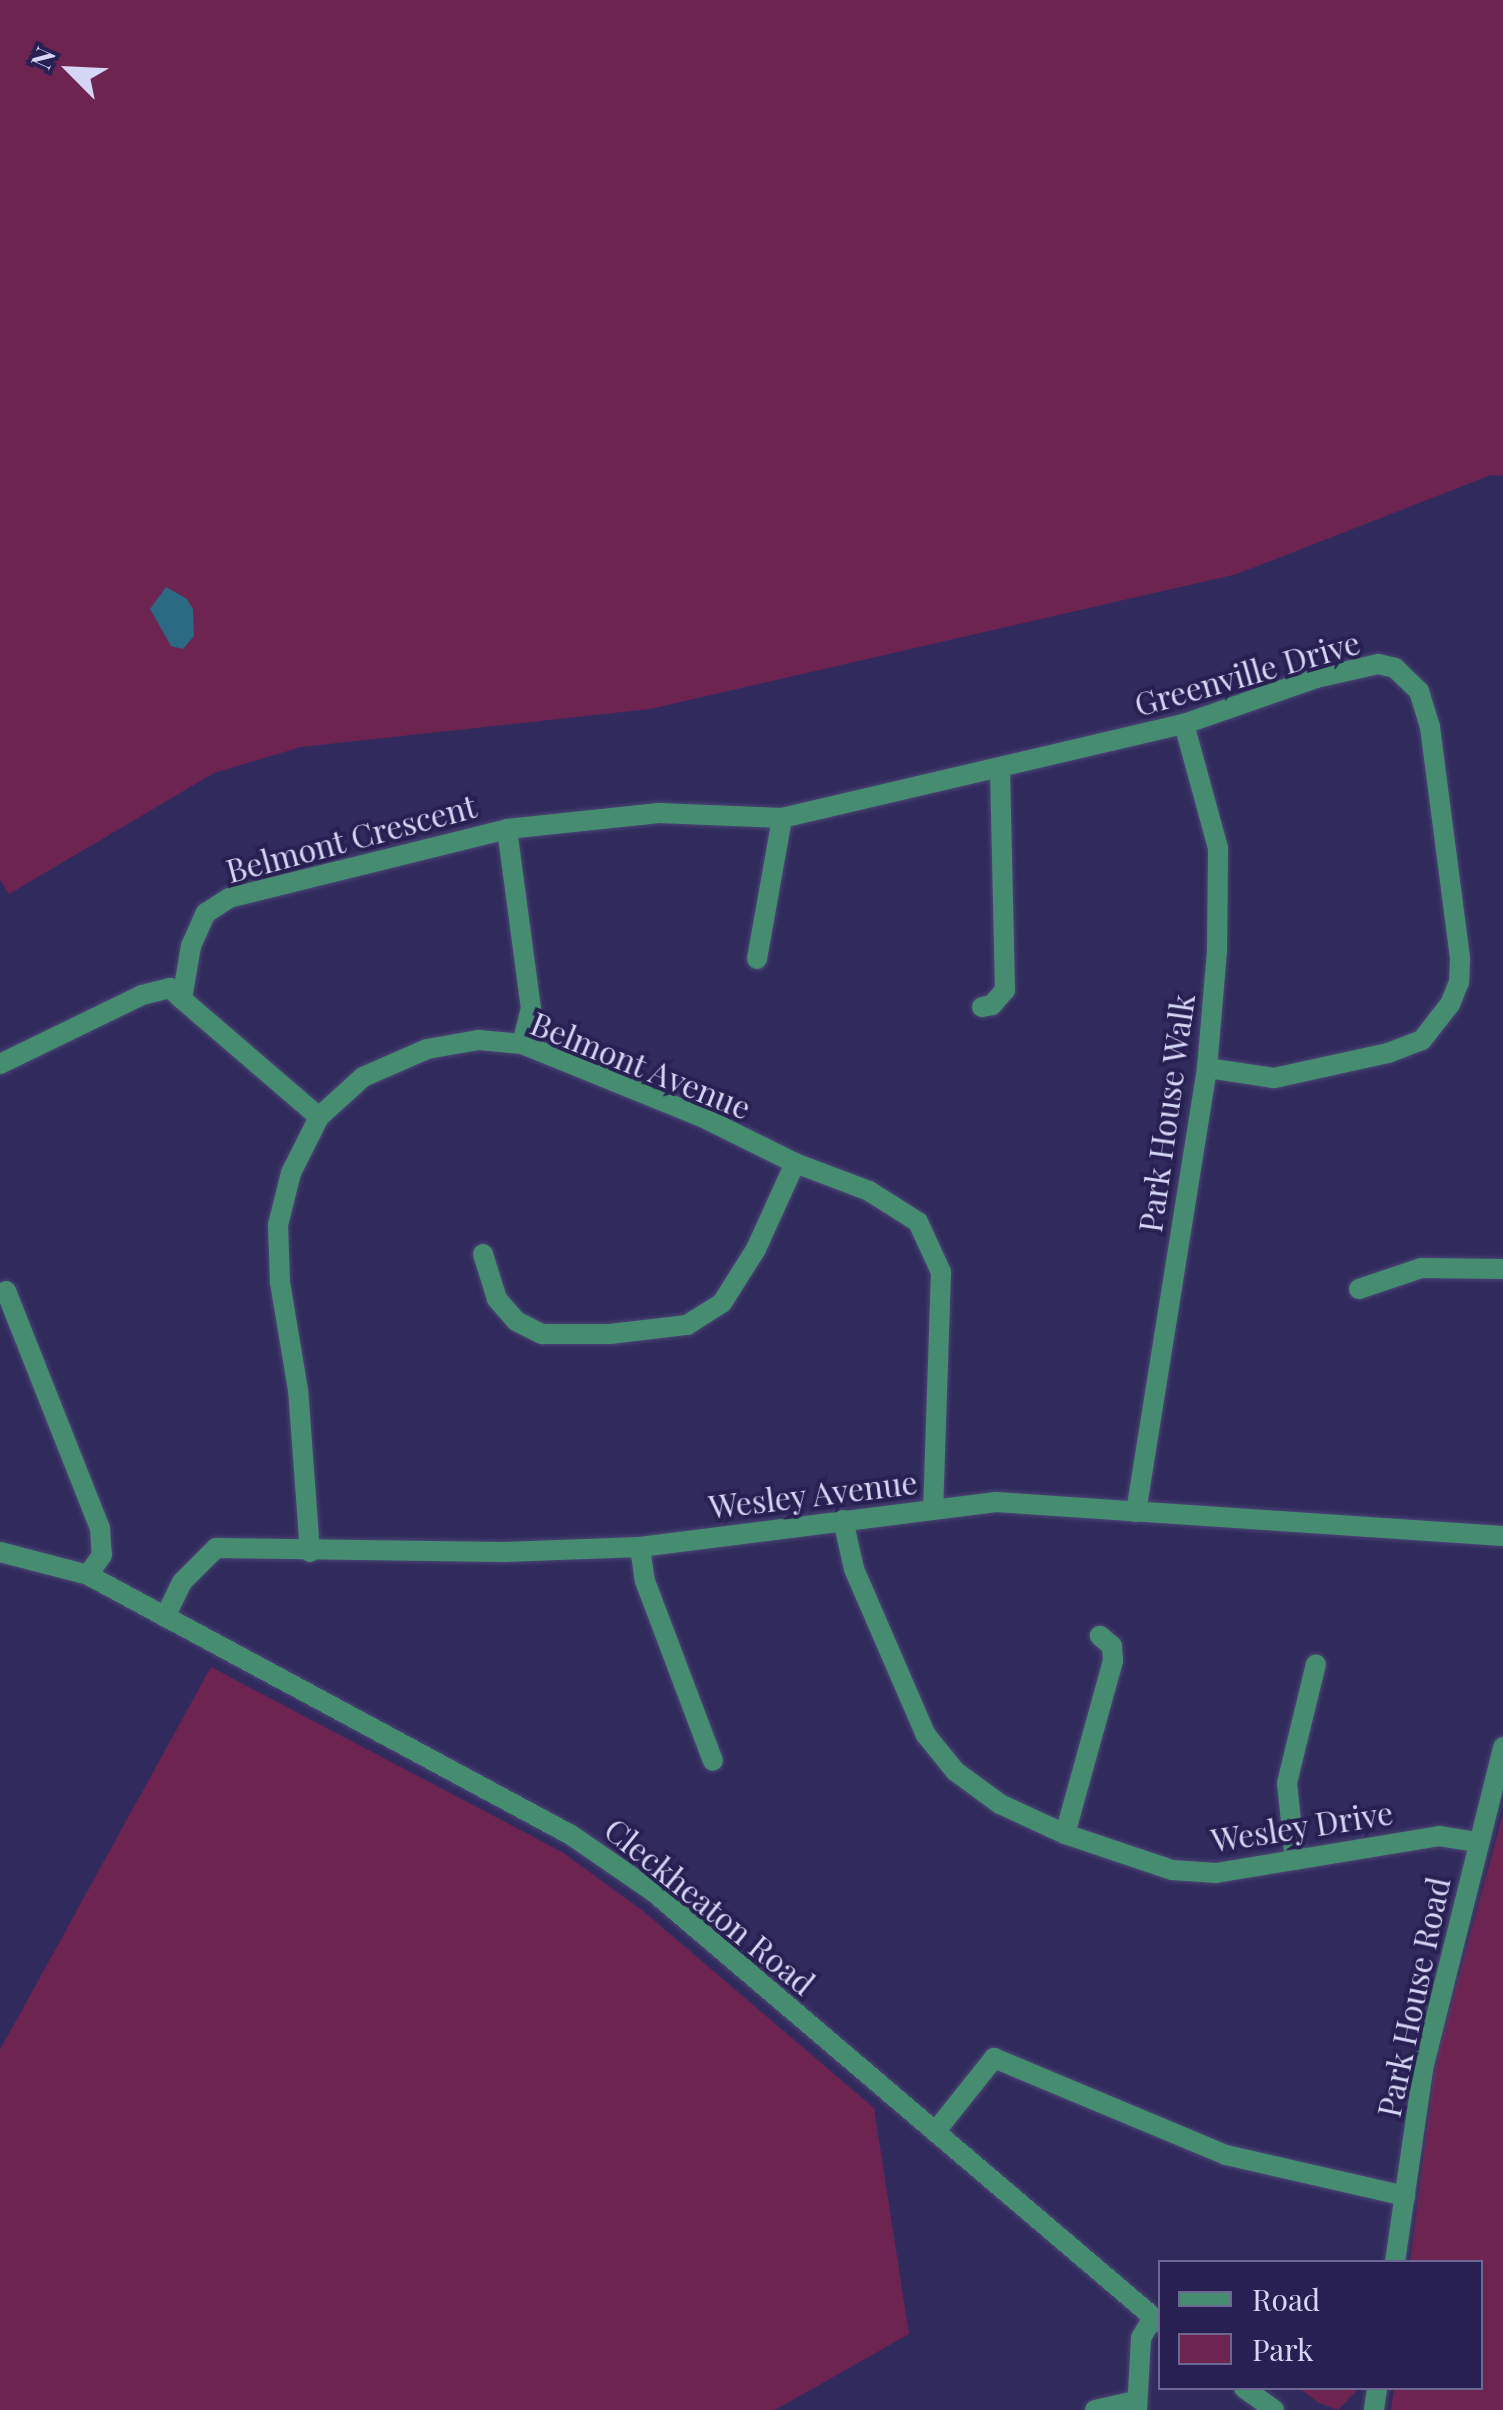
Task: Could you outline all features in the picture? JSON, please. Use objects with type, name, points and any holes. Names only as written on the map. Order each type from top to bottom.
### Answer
[{"type":"street","name":"Greenville Drive","points":[[507,829],[658,813],[782,818],[1184,724],[1316,678],[1378,664],[1408,677],[1419,691],[1430,727],[1460,958],[1459,982],[1450,1004],[1422,1040],[1388,1053],[1274,1078],[1208,1068]]},
{"type":"street","name":"Park House Walk","points":[[1136,1512],[1208,1068],[1217,951],[1218,848],[1184,724]]},
{"type":"street","points":[[982,1007],[992,1006],[1004,990],[1000,769]]},
{"type":"street","points":[[757,959],[782,818]]},
{"type":"street","name":"Belmont Crescent","points":[[182,999],[191,946],[206,913],[229,898],[507,829],[530,1008],[522,1044]]},
{"type":"street","points":[[0,1064],[142,995],[170,988],[319,1117]]},
{"type":"street","name":"Belmont Avenue","points":[[310,1552],[298,1390],[280,1282],[278,1225],[292,1173],[319,1117],[364,1077],[427,1049],[479,1040],[522,1044],[704,1118],[906,1211],[936,1255],[940,1272],[933,1508]]},
{"type":"street","points":[[483,1254],[497,1298],[516,1321],[542,1334],[610,1334],[686,1326],[722,1303],[756,1249],[795,1163]]},
{"type":"street","points":[[1359,1289],[1421,1268],[1503,1269]]},
{"type":"street","points":[[6,1291],[100,1528],[102,1554],[88,1574]]},
{"type":"street","name":"Wesley Avenue","points":[[165,1617],[182,1582],[216,1548],[310,1552],[640,1547],[996,1502],[1503,1536]]},
{"type":"street","name":"Wesley Drive","points":[[843,1520],[854,1569],[926,1735],[976,1788],[1065,1834],[1172,1870],[1216,1874],[1438,1836],[1478,1842]]},
{"type":"street","points":[[640,1547],[644,1580],[712,1760]]},
{"type":"street","name":"Cleckheaton Road","points":[[0,1552],[88,1574],[571,1835],[655,1893],[1157,2320]]},
{"type":"street","points":[[1065,1834],[1113,1661],[1112,1646],[1100,1636]]},
{"type":"street","points":[[1295,1860],[1287,1783],[1316,1664]]},
{"type":"street","name":"Park House Road","points":[[1395,2260],[1423,2069],[1503,1747]]},
{"type":"street","points":[[934,2132],[994,2058],[1226,2154],[1405,2196]]},
{"type":"street","points":[[1095,2410],[1136,2405],[1141,2338],[1157,2320]]},
{"type":"street","points":[[1247,2390],[1274,2410]]},
{"type":"green space","points":[[0,0],[1503,0],[1503,476],[1491,475],[1237,574],[650,709],[301,747],[214,773],[9,894],[0,879]]},
{"type":"green space","points":[[211,1667],[562,1852],[643,1911],[874,2108],[909,2334],[775,2410],[0,2410],[0,2050]]},
{"type":"green space","points":[[1503,1814],[1503,2410],[1391,2410],[1394,2390],[1483,2390],[1483,2260],[1410,2260],[1435,2064]]},
{"type":"green space","points":[[1302,2390],[1357,2390],[1338,2410],[1319,2403]]},
{"type":"water","points":[[166,587],[187,599],[193,609],[194,636],[183,649],[171,646],[150,609]]}]
